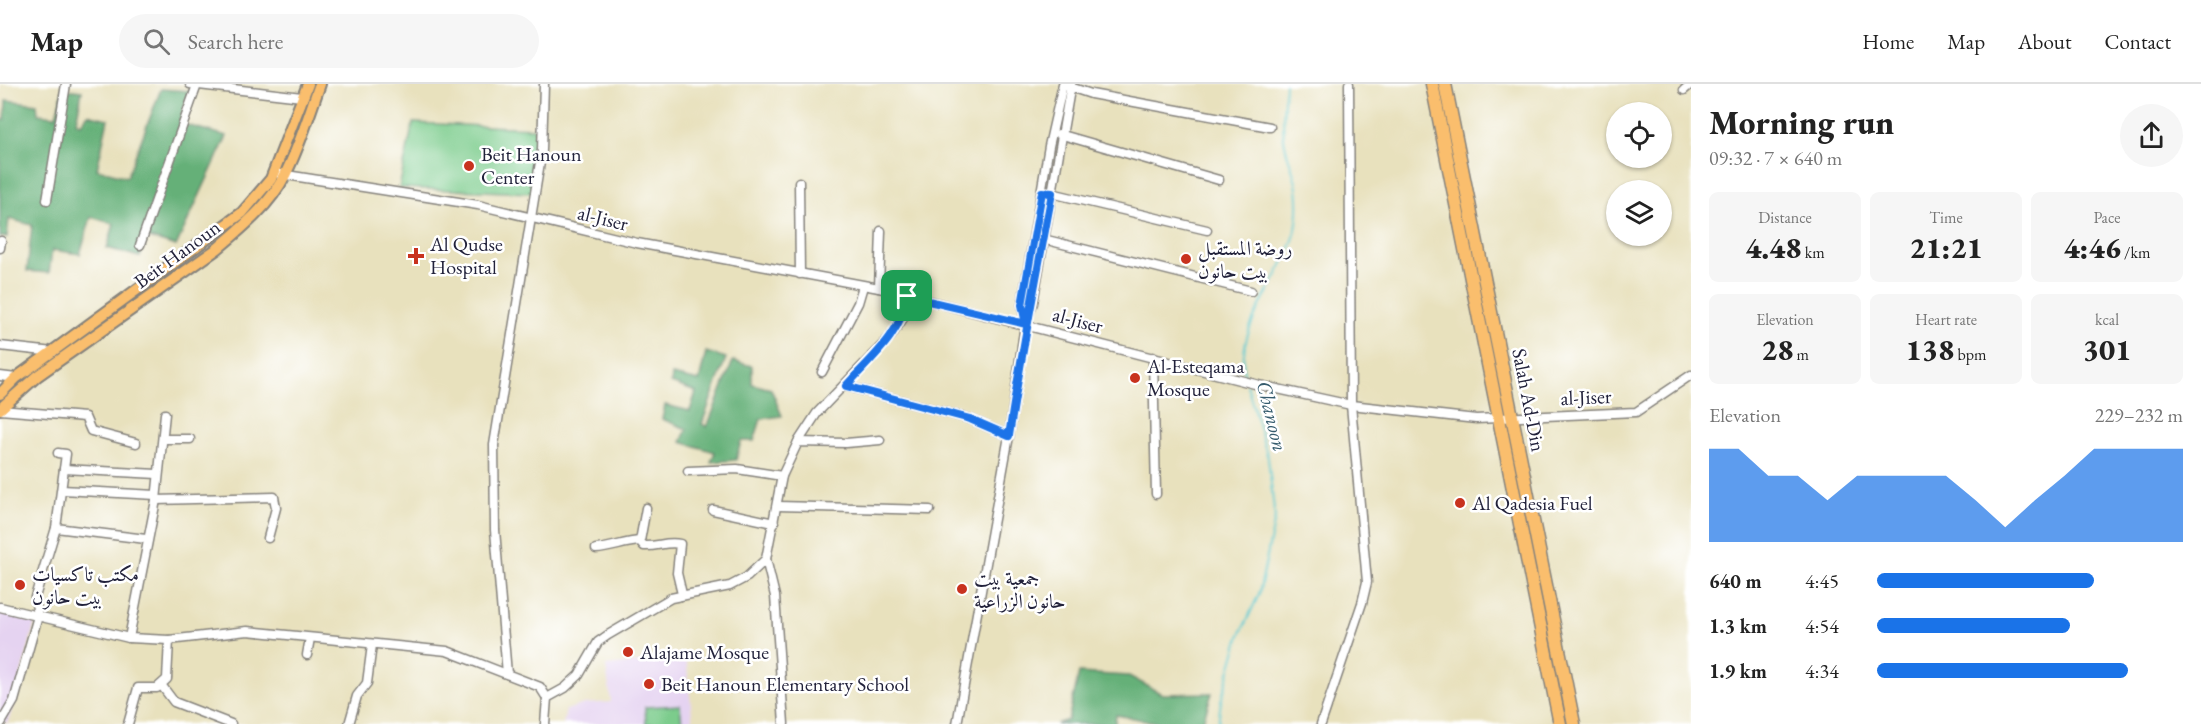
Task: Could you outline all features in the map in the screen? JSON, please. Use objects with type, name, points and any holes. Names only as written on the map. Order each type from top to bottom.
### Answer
[{"type":"highway","name":"Salah Ad-Din","points":[[1432,84],[1560,724]]},
{"type":"highway","name":"Salah Ad-Din","points":[[1445,84],[1574,724]]},
{"type":"main road","name":"Beit Hanoun","points":[[0,394],[16,378],[242,213],[273,174],[308,84]]},
{"type":"main road","name":"Beit Hanoun","points":[[0,410],[37,376],[217,249],[262,207],[285,175],[320,84]]},
{"type":"street","points":[[47,200],[66,84]]},
{"type":"street","points":[[190,84],[302,97]]},
{"type":"street","points":[[507,674],[495,530],[494,445],[542,150],[544,84]]},
{"type":"street","points":[[1321,724],[1367,582],[1352,405],[1349,84]]},
{"type":"street","points":[[140,245],[196,85]]},
{"type":"street","points":[[1067,85],[1270,127]]},
{"type":"street","points":[[957,724],[1009,436],[1026,324],[1033,303],[1052,134],[1067,85]]},
{"type":"street","points":[[1047,192],[1062,135],[1067,85]]},
{"type":"street","points":[[1052,134],[1219,180]]},
{"type":"street","name":"al-Jiser","points":[[273,174],[444,199],[532,217],[637,243],[879,288],[1026,324],[1209,373],[1352,405],[1476,419],[1636,412],[1691,375]]},
{"type":"street","points":[[799,182],[800,274]]},
{"type":"street","points":[[1047,192],[1207,230]]},
{"type":"street","points":[[879,288],[881,231]]},
{"type":"street","points":[[1040,235],[1057,243],[1251,291]]},
{"type":"street","points":[[0,248],[1,241]]},
{"type":"street","points":[[822,372],[858,303],[863,286]]},
{"type":"street","points":[[784,724],[775,596],[766,559],[782,476],[798,442],[817,413],[846,386],[891,336],[904,317],[907,296]]},
{"type":"street","points":[[0,346],[54,352]]},
{"type":"street","points":[[1153,357],[1156,494]]},
{"type":"street","points":[[0,376],[16,378]]},
{"type":"street","points":[[846,386],[970,419],[1009,436]]},
{"type":"street","points":[[0,410],[85,417],[91,431],[136,443]]},
{"type":"street","points":[[129,638],[146,539],[156,498],[165,414]]},
{"type":"street","points":[[163,439],[190,439]]},
{"type":"street","points":[[798,442],[846,443],[880,440]]},
{"type":"street","points":[[2,723],[14,701],[38,616],[35,597],[56,528],[62,490],[66,454],[58,453]]},
{"type":"street","points":[[63,469],[157,474]]},
{"type":"street","points":[[688,471],[737,469],[782,476]]},
{"type":"street","points":[[62,490],[156,498],[274,497],[276,508],[268,538]]},
{"type":"street","points":[[778,506],[930,510]]},
{"type":"street","points":[[646,508],[640,541],[644,546],[653,547],[667,542],[680,544],[677,573],[682,594]]},
{"type":"street","points":[[713,510],[774,523]]},
{"type":"street","points":[[56,528],[146,539]]},
{"type":"street","points":[[596,549],[611,548],[617,543],[640,541]]},
{"type":"street","points":[[547,698],[565,688],[579,675],[598,642],[658,605],[682,594],[730,586],[747,577],[766,559]]},
{"type":"street","points":[[0,607],[129,638],[169,640],[247,631],[447,651],[540,687],[547,698],[545,724]]},
{"type":"street","points":[[307,655],[310,638]]},
{"type":"street","points":[[128,724],[138,688],[162,686],[167,679],[169,640]]},
{"type":"street","points":[[349,724],[357,696],[367,683],[372,645]]},
{"type":"street","points":[[162,686],[174,702],[231,724]]},
{"type":"shaded area","points":[[0,613],[35,623],[8,723],[0,721]]},
{"type":"shaded area","name":"Beit Hanoun Elementary School","points":[[686,657],[693,724],[563,724],[566,710],[584,704],[611,702],[606,666]]},
{"type":"green space","points":[[63,89],[82,91],[76,122],[81,124],[88,114],[108,119],[97,169],[127,177],[161,89],[189,91],[179,123],[227,136],[176,246],[146,237],[140,257],[107,248],[114,224],[91,217],[80,254],[52,250],[49,273],[27,271],[32,225],[9,219],[7,237],[0,237],[0,120],[5,120],[6,100],[37,104],[38,114],[56,116]]},
{"type":"green space","name":"Beit Hanoun Center","points":[[413,123],[534,128],[537,144],[532,193],[399,188]]},
{"type":"green space","points":[[706,352],[726,358],[702,424],[707,427],[733,361],[752,366],[752,384],[771,389],[782,416],[761,419],[754,441],[741,441],[736,460],[711,462],[715,452],[681,442],[687,429],[662,419],[665,405],[690,411],[696,392],[671,383],[672,375],[699,381]]},
{"type":"green space","points":[[1079,673],[1129,676],[1162,694],[1212,693],[1202,724],[1165,724],[1116,715],[1115,724],[1056,724],[1068,720]]},
{"type":"green space","points":[[680,705],[682,724],[646,724],[645,707]]},
{"type":"waterway","name":"Chanoon","points":[[1245,379],[1243,360],[1251,325],[1285,260],[1292,243],[1297,220],[1297,186],[1284,139],[1285,84]]},
{"type":"waterway","name":"Chanoon","points":[[1218,724],[1221,701],[1240,635],[1259,594],[1275,518],[1268,458],[1247,385]]},
{"type":"place","name":"Beit Hanoun Center","points":[[469,166]]},
{"type":"place","name":"Al Qudse Hospital","points":[[416,256]]},
{"type":"place","name":"روضة المستقبل بيت حانون","points":[[1186,259]]},
{"type":"place","name":"Al-Esteqama Mosque","points":[[1135,378]]},
{"type":"place","name":"Al Qadesia Fuel","points":[[1460,503]]},
{"type":"place","name":"مكتب تاكسيات بيت حانون","points":[[20,585]]},
{"type":"place","name":"جمعية بيت حانون الزراعية","points":[[962,589]]},
{"type":"place","name":"Alajame Mosque","points":[[628,652]]},
{"type":"place","name":"Beit Hanoun Elementary School","points":[[649,684]]},
{"type":"route","points":[[907,296],[904,317],[891,336],[846,386],[970,419],[1009,436],[1026,324],[1033,303],[1052,193],[1042,192],[1022,305],[1026,324],[907,296]]}]
